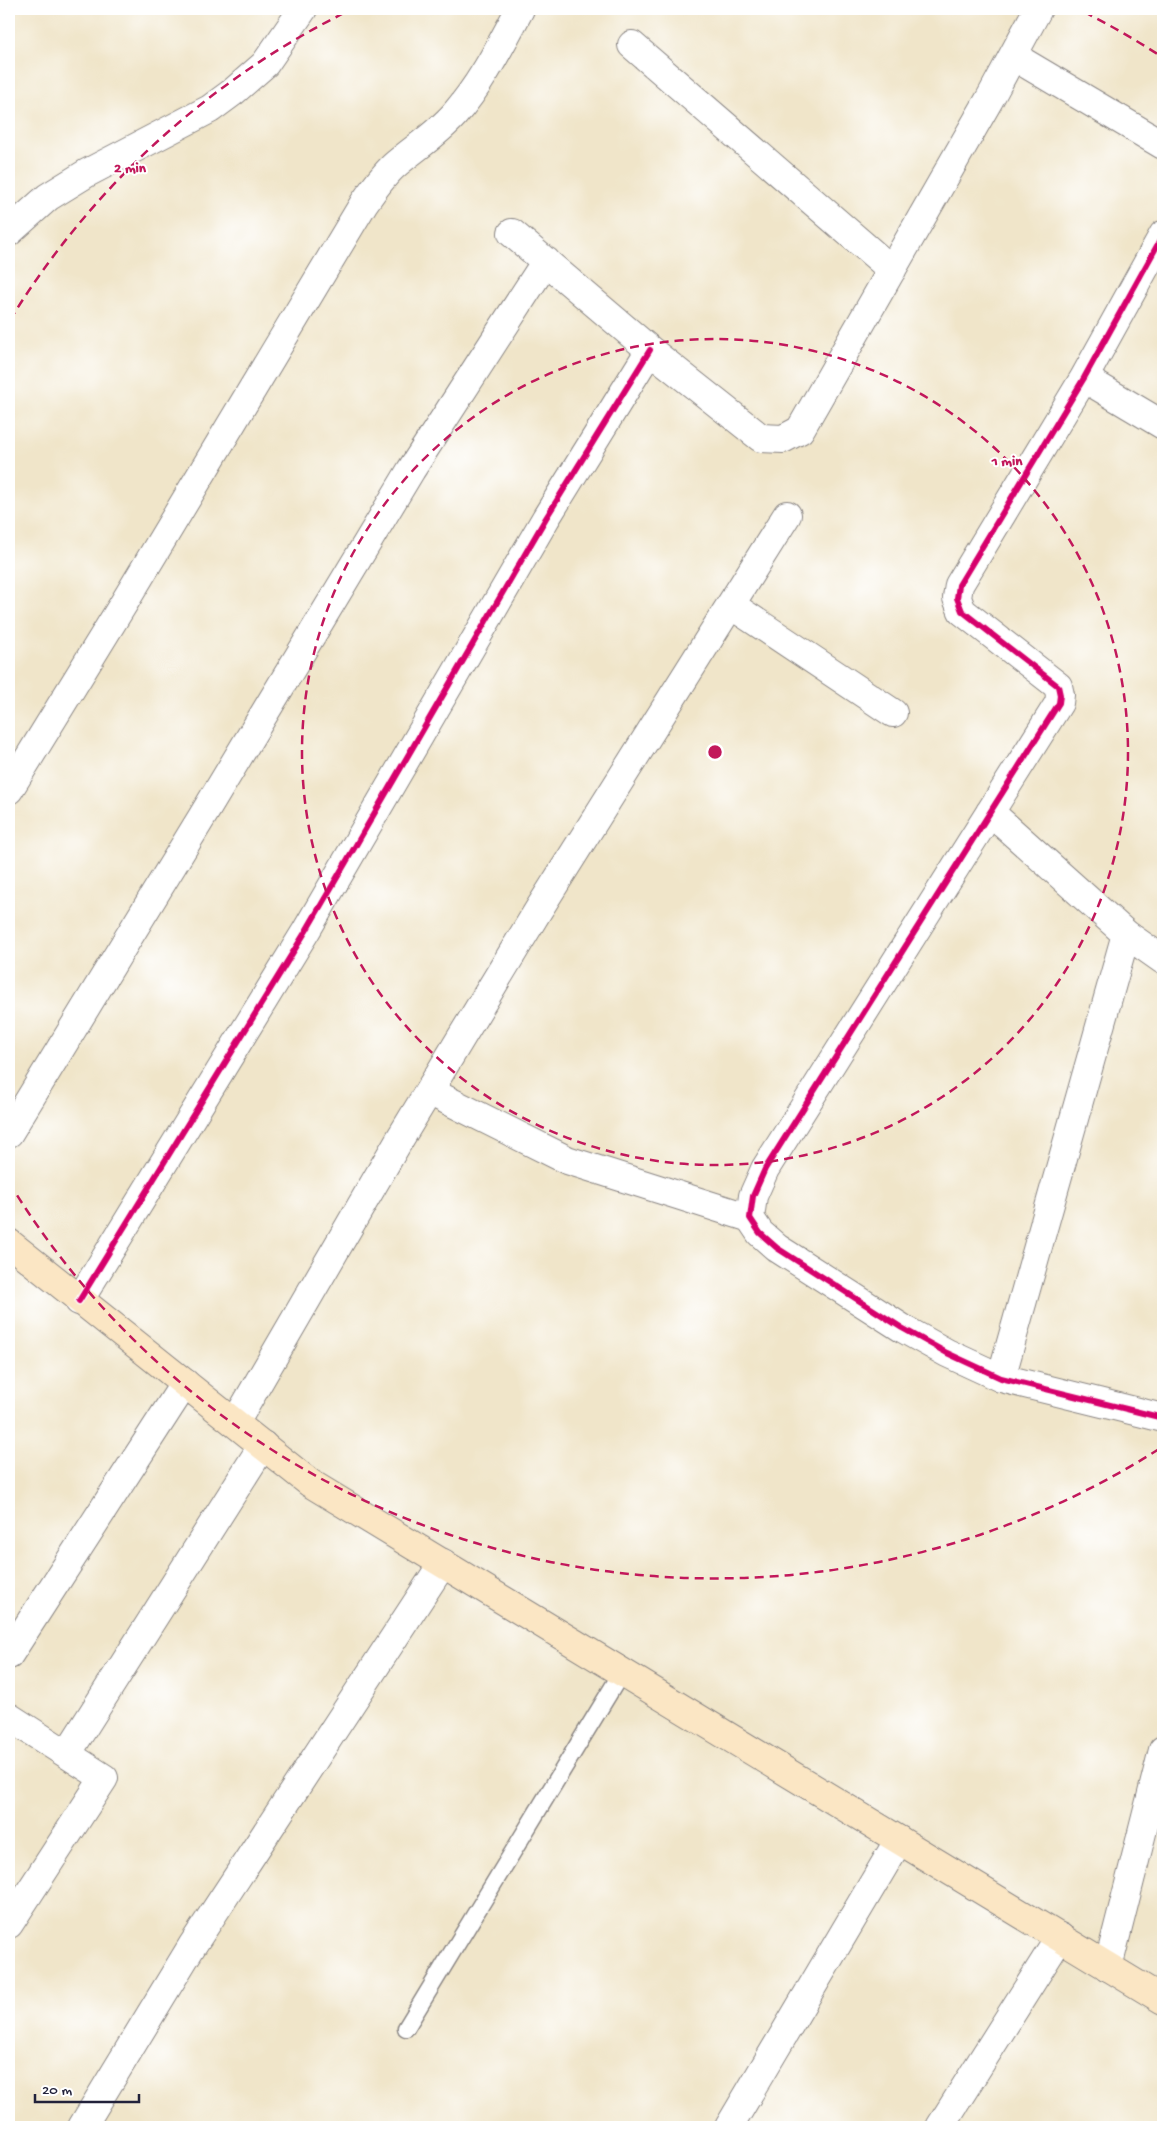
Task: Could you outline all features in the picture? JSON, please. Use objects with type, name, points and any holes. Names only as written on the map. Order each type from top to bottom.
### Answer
[{"type":"main road","points":[[9,1243],[79,1301],[310,1483],[1163,2000]]},
{"type":"street","points":[[9,232],[48,197],[87,173],[210,109],[233,92],[264,64],[303,9]]},
{"type":"street","points":[[9,790],[124,603],[364,203],[378,182],[394,166],[437,132],[463,103],[485,74],[520,9]]},
{"type":"street","points":[[512,233],[650,350],[761,438],[783,439],[800,430],[1038,9]]},
{"type":"street","points":[[632,45],[892,270]]},
{"type":"street","points":[[1013,56],[1163,144]]},
{"type":"street","points":[[750,1218],[753,1196],[765,1169],[1059,703],[1058,686],[962,611],[957,598],[958,584],[1084,378],[1163,235]]},
{"type":"street","points":[[9,1132],[411,470],[546,261]]},
{"type":"street","points":[[79,1301],[306,931],[546,518],[650,350]]},
{"type":"street","points":[[1084,378],[1163,426]]},
{"type":"street","points":[[235,1423],[429,1091],[545,900],[787,515]]},
{"type":"street","points":[[731,604],[894,713]]},
{"type":"street","points":[[990,812],[1126,934],[1163,960]]},
{"type":"street","points":[[1001,1378],[1126,934]]},
{"type":"street","points":[[429,1091],[567,1160],[750,1218],[760,1233],[777,1248],[902,1328],[946,1353],[1001,1378],[1163,1418]]},
{"type":"street","points":[[9,1655],[185,1383]]},
{"type":"street","points":[[67,1754],[263,1445]]},
{"type":"street","points":[[82,2127],[192,1946],[443,1563]]},
{"type":"street","points":[[9,1717],[104,1778],[9,1924]]},
{"type":"street","points":[[1108,1967],[1163,1750]]},
{"type":"street","points":[[729,2127],[899,1840]]},
{"type":"street","points":[[940,2127],[1060,1938]]},
{"type":"lane","points":[[406,2028],[622,1672]]},
{"type":"cycle path","points":[[1163,235],[1084,378],[959,585],[957,598],[962,611],[1058,686],[1059,703],[765,1169],[753,1196],[750,1218],[760,1233],[777,1248],[902,1328],[947,1353],[1001,1378],[1163,1418]]},
{"type":"cycle path","points":[[79,1301],[306,931],[546,518],[650,350]]}]
